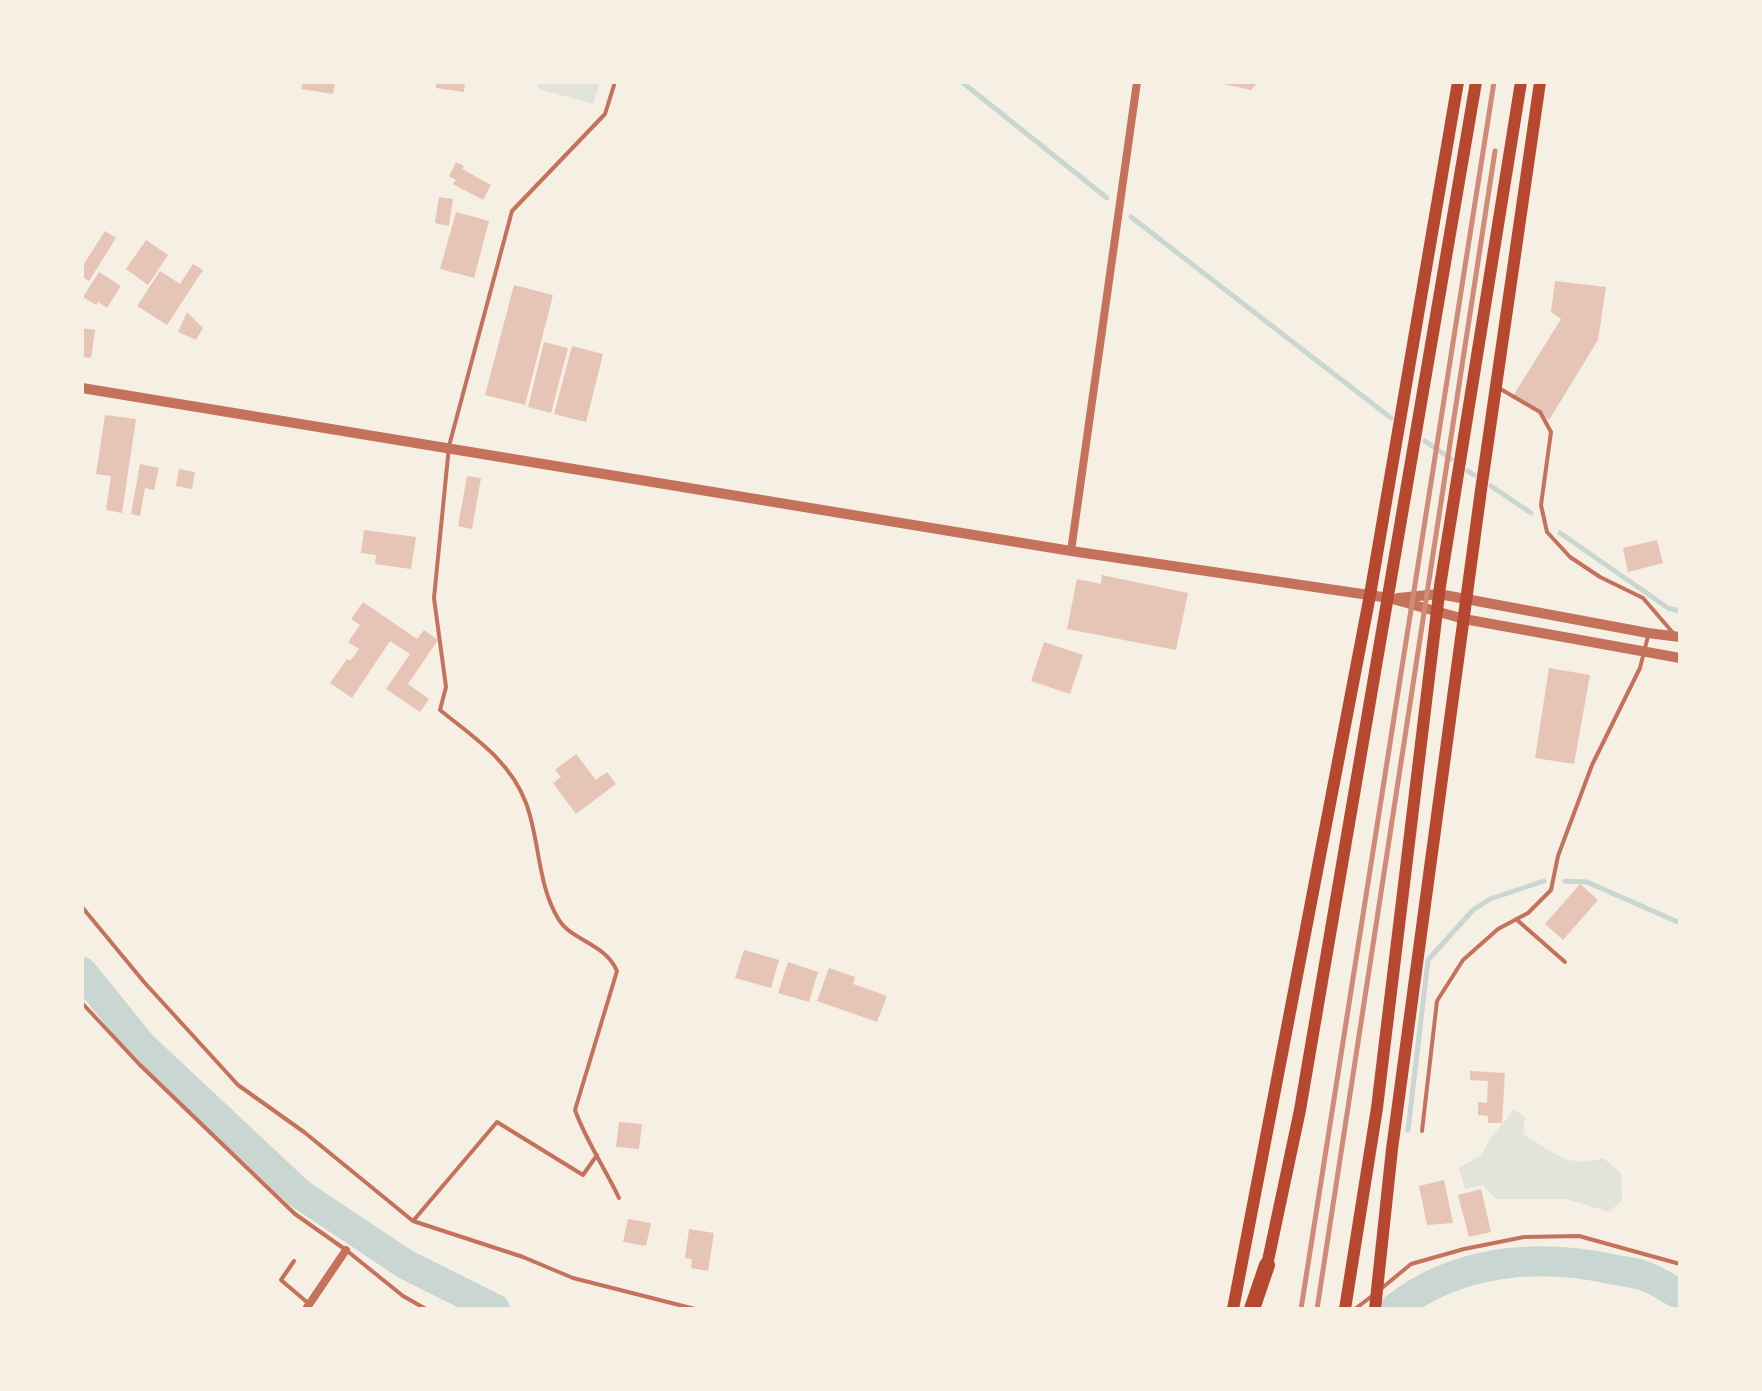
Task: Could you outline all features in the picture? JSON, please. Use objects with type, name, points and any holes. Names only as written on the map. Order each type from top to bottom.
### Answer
[{"type":"highway","points":[[1252,1309],[1267,1265]]},
{"type":"main road","points":[[1233,1309],[1370,595],[1458,82]]},
{"type":"main road","points":[[1260,1309],[1300,1110],[1475,82]]},
{"type":"main road","points":[[1345,1309],[1377,1108],[1439,594],[1522,82]]},
{"type":"main road","points":[[1375,1309],[1392,1149],[1540,82]]},
{"type":"street","points":[[1071,551],[1137,82]]},
{"type":"street","points":[[82,388],[449,446],[1071,551],[1389,598],[1464,619],[1680,658]]},
{"type":"street","points":[[1389,598],[1439,594],[1678,636]]},
{"type":"street","points":[[307,1306],[346,1250]]},
{"type":"lane","points":[[615,82],[605,114],[512,211],[449,446],[434,598],[446,687],[440,710],[500,758],[526,802],[544,882],[559,922],[611,958],[617,971],[575,1110],[582,1131],[619,1198]]},
{"type":"lane","points":[[1496,387],[1540,412],[1551,432],[1541,505],[1547,532],[1570,557],[1600,577],[1643,598],[1678,636]]},
{"type":"lane","points":[[1422,1131],[1437,1001],[1463,960],[1498,929],[1528,913],[1551,890],[1558,856],[1592,765],[1645,653],[1648,633]]},
{"type":"lane","points":[[82,907],[162,1003],[238,1085],[304,1132],[413,1221],[523,1257],[573,1278],[695,1309]]},
{"type":"lane","points":[[1516,919],[1565,962]]},
{"type":"lane","points":[[82,1003],[139,1064],[295,1214],[403,1296],[426,1309]]},
{"type":"lane","points":[[413,1221],[497,1122],[583,1175],[597,1155]]},
{"type":"lane","points":[[1355,1309],[1411,1264],[1524,1237],[1579,1236],[1680,1264]]},
{"type":"lane","points":[[294,1261],[281,1280],[307,1306]]},
{"type":"shaded area","points":[[536,82],[600,82],[593,104],[539,89]]},
{"type":"shaded area","points":[[1513,1109],[1525,1117],[1523,1134],[1552,1152],[1570,1160],[1603,1158],[1621,1173],[1622,1200],[1609,1212],[1566,1199],[1496,1199],[1483,1185],[1465,1189],[1459,1168],[1483,1154]]},
{"type":"building","points":[[303,82],[335,82],[333,94],[301,89]]},
{"type":"building","points":[[436,82],[465,82],[464,92],[436,88]]},
{"type":"building","points":[[1215,82],[1258,82],[1251,90]]},
{"type":"building","points":[[456,162],[464,166],[462,169],[491,185],[483,200],[453,184],[456,180],[449,176]]},
{"type":"building","points":[[439,197],[453,199],[449,226],[435,223]]},
{"type":"building","points":[[456,212],[489,221],[474,278],[440,269]]},
{"type":"building","points":[[105,231],[116,238],[89,281],[82,277],[82,267]]},
{"type":"building","points":[[146,240],[168,255],[148,285],[126,269]]},
{"type":"building","points":[[193,264],[203,270],[167,325],[137,306],[160,271],[180,284]]},
{"type":"building","points":[[99,272],[121,286],[107,308],[83,297]]},
{"type":"building","points":[[1555,281],[1606,287],[1598,340],[1549,420],[1513,396],[1561,319],[1551,312]]},
{"type":"building","points":[[514,285],[553,295],[525,405],[485,395]]},
{"type":"building","points":[[187,312],[203,328],[196,340],[178,332]]},
{"type":"building","points":[[82,328],[95,330],[91,358],[82,357]]},
{"type":"building","points":[[544,342],[568,348],[551,413],[528,407]]},
{"type":"building","points":[[572,346],[603,354],[586,422],[554,414]]},
{"type":"building","points":[[105,415],[136,419],[122,513],[106,510],[111,476],[96,474]]},
{"type":"building","points":[[140,464],[159,468],[154,490],[145,488],[140,516],[131,514]]},
{"type":"building","points":[[179,469],[195,472],[192,489],[176,486]]},
{"type":"building","points":[[467,476],[481,478],[472,529],[458,526]]},
{"type":"building","points":[[364,530],[416,537],[411,569],[375,564],[376,555],[361,553]]},
{"type":"building","points":[[1657,540],[1663,563],[1628,572],[1623,548]]},
{"type":"building","points":[[1102,575],[1188,593],[1176,650],[1067,629],[1077,579],[1101,584]]},
{"type":"building","points":[[363,602],[417,639],[424,630],[438,640],[408,684],[429,699],[420,712],[386,689],[410,654],[390,641],[352,698],[330,683],[347,659],[350,661],[359,649],[348,642],[360,625],[351,619]]},
{"type":"building","points":[[1044,642],[1083,655],[1070,694],[1031,681]]},
{"type":"building","points":[[1549,668],[1590,675],[1574,764],[1535,758]]},
{"type":"building","points":[[576,754],[596,780],[607,772],[616,784],[576,814],[553,783],[561,777],[555,770]]},
{"type":"building","points":[[1580,884],[1598,900],[1563,940],[1545,924]]},
{"type":"building","points":[[744,950],[779,960],[771,988],[735,978]]},
{"type":"building","points":[[788,962],[818,972],[809,1002],[778,993]]},
{"type":"building","points":[[829,968],[855,977],[853,984],[887,996],[877,1022],[817,1001]]},
{"type":"building","points":[[1470,1071],[1505,1073],[1502,1123],[1488,1123],[1488,1116],[1478,1115],[1478,1102],[1487,1103],[1488,1081],[1470,1080]]},
{"type":"building","points":[[619,1122],[642,1124],[639,1149],[616,1147]]},
{"type":"building","points":[[1444,1180],[1453,1223],[1427,1225],[1419,1186]]},
{"type":"building","points":[[1481,1189],[1491,1232],[1469,1237],[1458,1195]]},
{"type":"building","points":[[628,1219],[651,1223],[646,1246],[623,1242]]},
{"type":"building","points":[[689,1229],[714,1233],[708,1271],[691,1268],[692,1259],[685,1258]]},
{"type":"waterway","points":[[962,82],[1107,198]]},
{"type":"waterway","points":[[1131,217],[1391,418]]},
{"type":"waterway","points":[[1425,441],[1451,459]]},
{"type":"waterway","points":[[1468,471],[1474,475]]},
{"type":"waterway","points":[[1491,486],[1531,513]]},
{"type":"waterway","points":[[1560,533],[1668,608],[1680,611]]},
{"type":"waterway","points":[[1408,1130],[1428,960],[1473,910],[1490,899],[1544,881]]},
{"type":"waterway","points":[[1565,881],[1587,882],[1680,923]]},
{"type":"waterway","points":[[82,972],[142,1046],[300,1194],[405,1264],[495,1309]]},
{"type":"waterway","points":[[1394,1309],[1444,1280],[1470,1271],[1526,1262],[1583,1264],[1634,1273],[1680,1295]]},
{"type":"railway","points":[[1301,1309],[1494,82]]},
{"type":"railway","points":[[1317,1309],[1495,151]]}]
